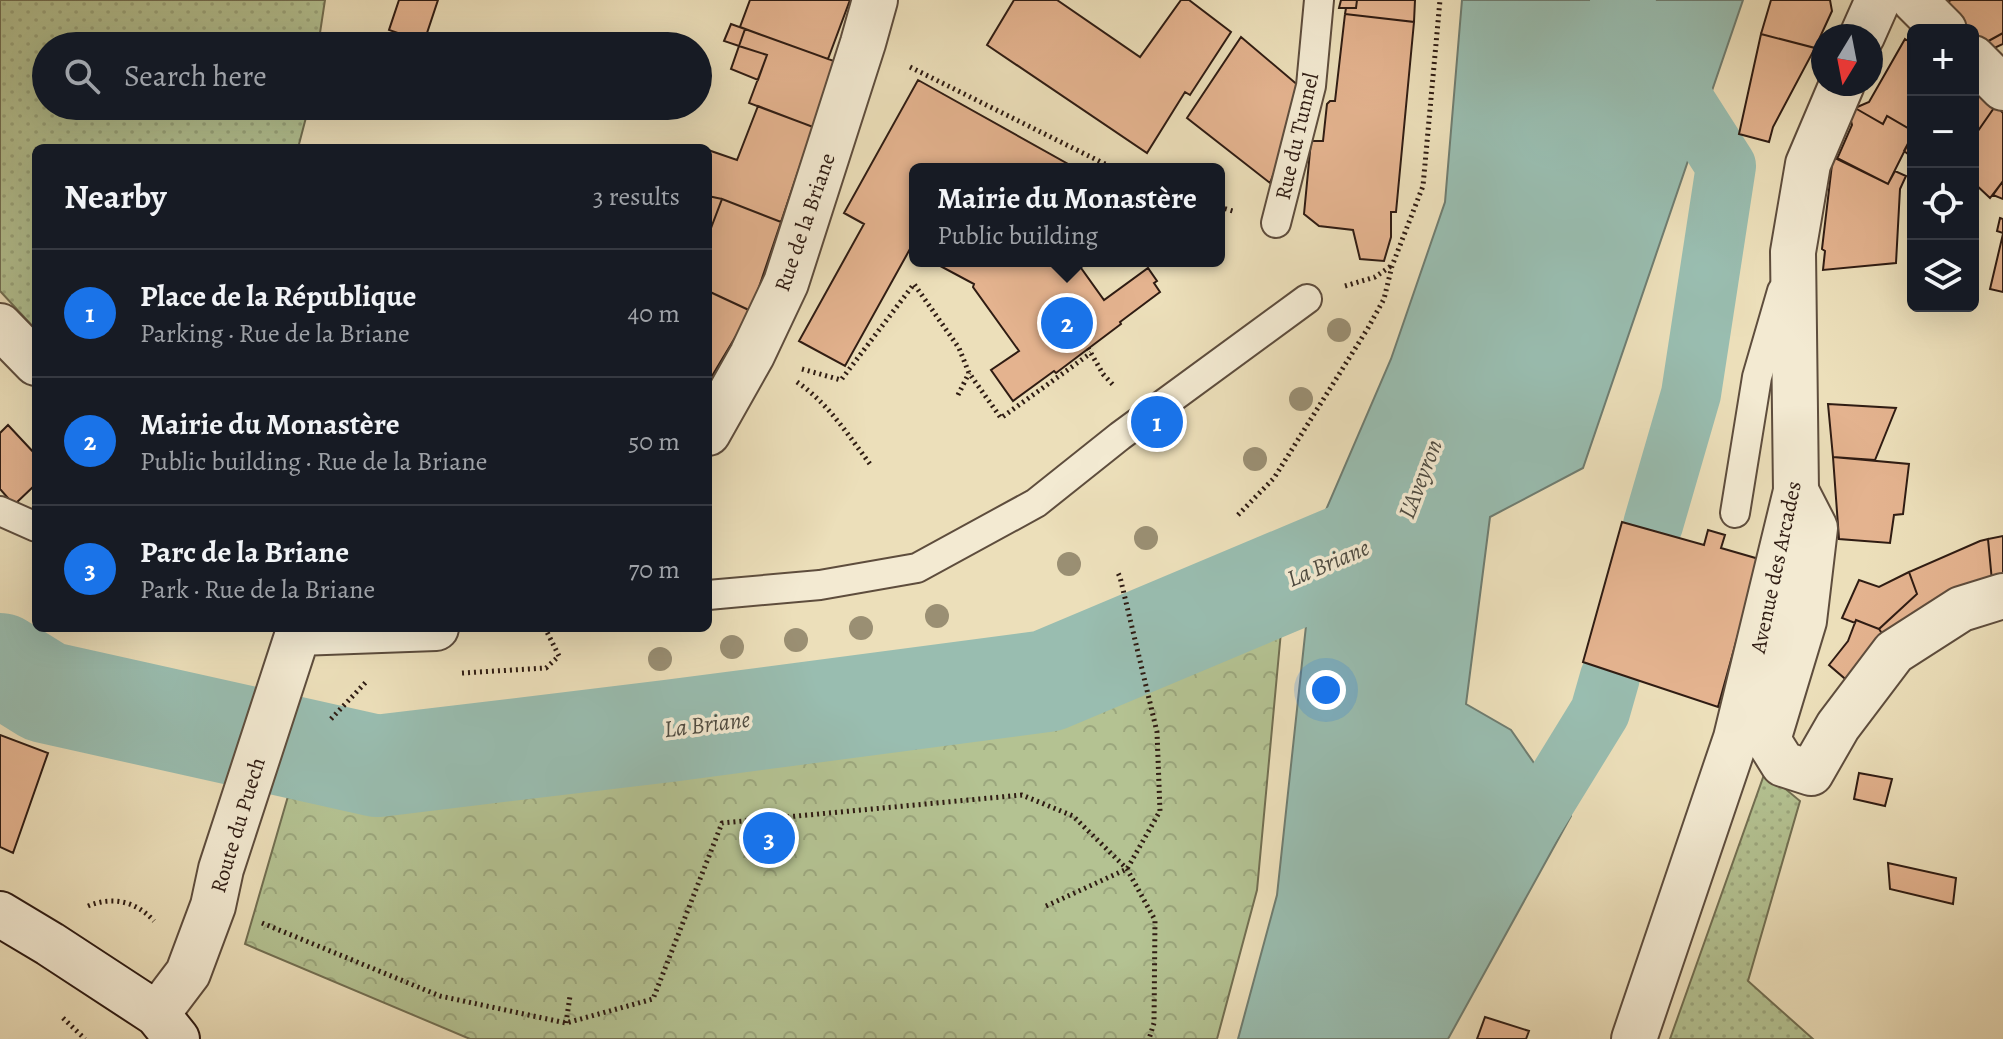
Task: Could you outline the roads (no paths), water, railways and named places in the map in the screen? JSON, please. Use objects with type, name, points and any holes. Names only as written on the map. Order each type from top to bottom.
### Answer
[{"type":"street","name":"Rue de la Briane","points":[[712,426],[752,355],[786,283],[875,0]]},
{"type":"street","points":[[1867,24],[1878,0]]},
{"type":"street","points":[[1914,0],[1938,24]]},
{"type":"street","points":[[1979,64],[2003,88]]},
{"type":"street","name":"Avenue des Arcades","points":[[1634,1039],[1736,738],[1796,491],[1793,252],[1808,164],[1837,96]]},
{"type":"street","points":[[0,326],[32,359]]},
{"type":"street","points":[[1796,491],[1815,528],[1804,621],[1768,740],[1783,764],[1811,773],[1838,726],[1894,652],[1961,609],[2003,596]]},
{"type":"street","points":[[293,640],[388,632]]},
{"type":"street","name":"Route du Puech","points":[[167,1026],[213,906],[221,869],[293,640]]},
{"type":"street","points":[[0,914],[50,944],[167,1026]]},
{"type":"lane","name":"Rue du Tunnel","points":[[1276,223],[1311,86],[1319,0]]},
{"type":"lane","points":[[1735,513],[1757,377],[1793,252]]},
{"type":"lane","points":[[712,595],[820,585],[917,568],[1036,503],[1120,436],[1307,299]]},
{"type":"lane","points":[[0,511],[32,525]]},
{"type":"water","name":"L'Aveyron","points":[[1462,0],[1743,0],[1583,468],[1490,517],[1466,704],[1511,730],[1571,816],[1448,1039],[1238,1039],[1277,895],[1316,533],[1391,359],[1445,202]]},
{"type":"waterway","points":[[1620,0],[1726,166],[1691,394],[1653,525]]},
{"type":"waterway","name":"La Briane","points":[[0,664],[45,692],[377,766],[1047,681],[1399,533]]},
{"type":"waterway","points":[[1509,860],[1600,712],[1610,677]]},
{"type":"place","name":"Mairie du Monastère","points":[[1067,323]]},
{"type":"place","name":"Place de la République","points":[[1157,422]]},
{"type":"place","name":"Parc de la Briane","points":[[769,838]]}]
